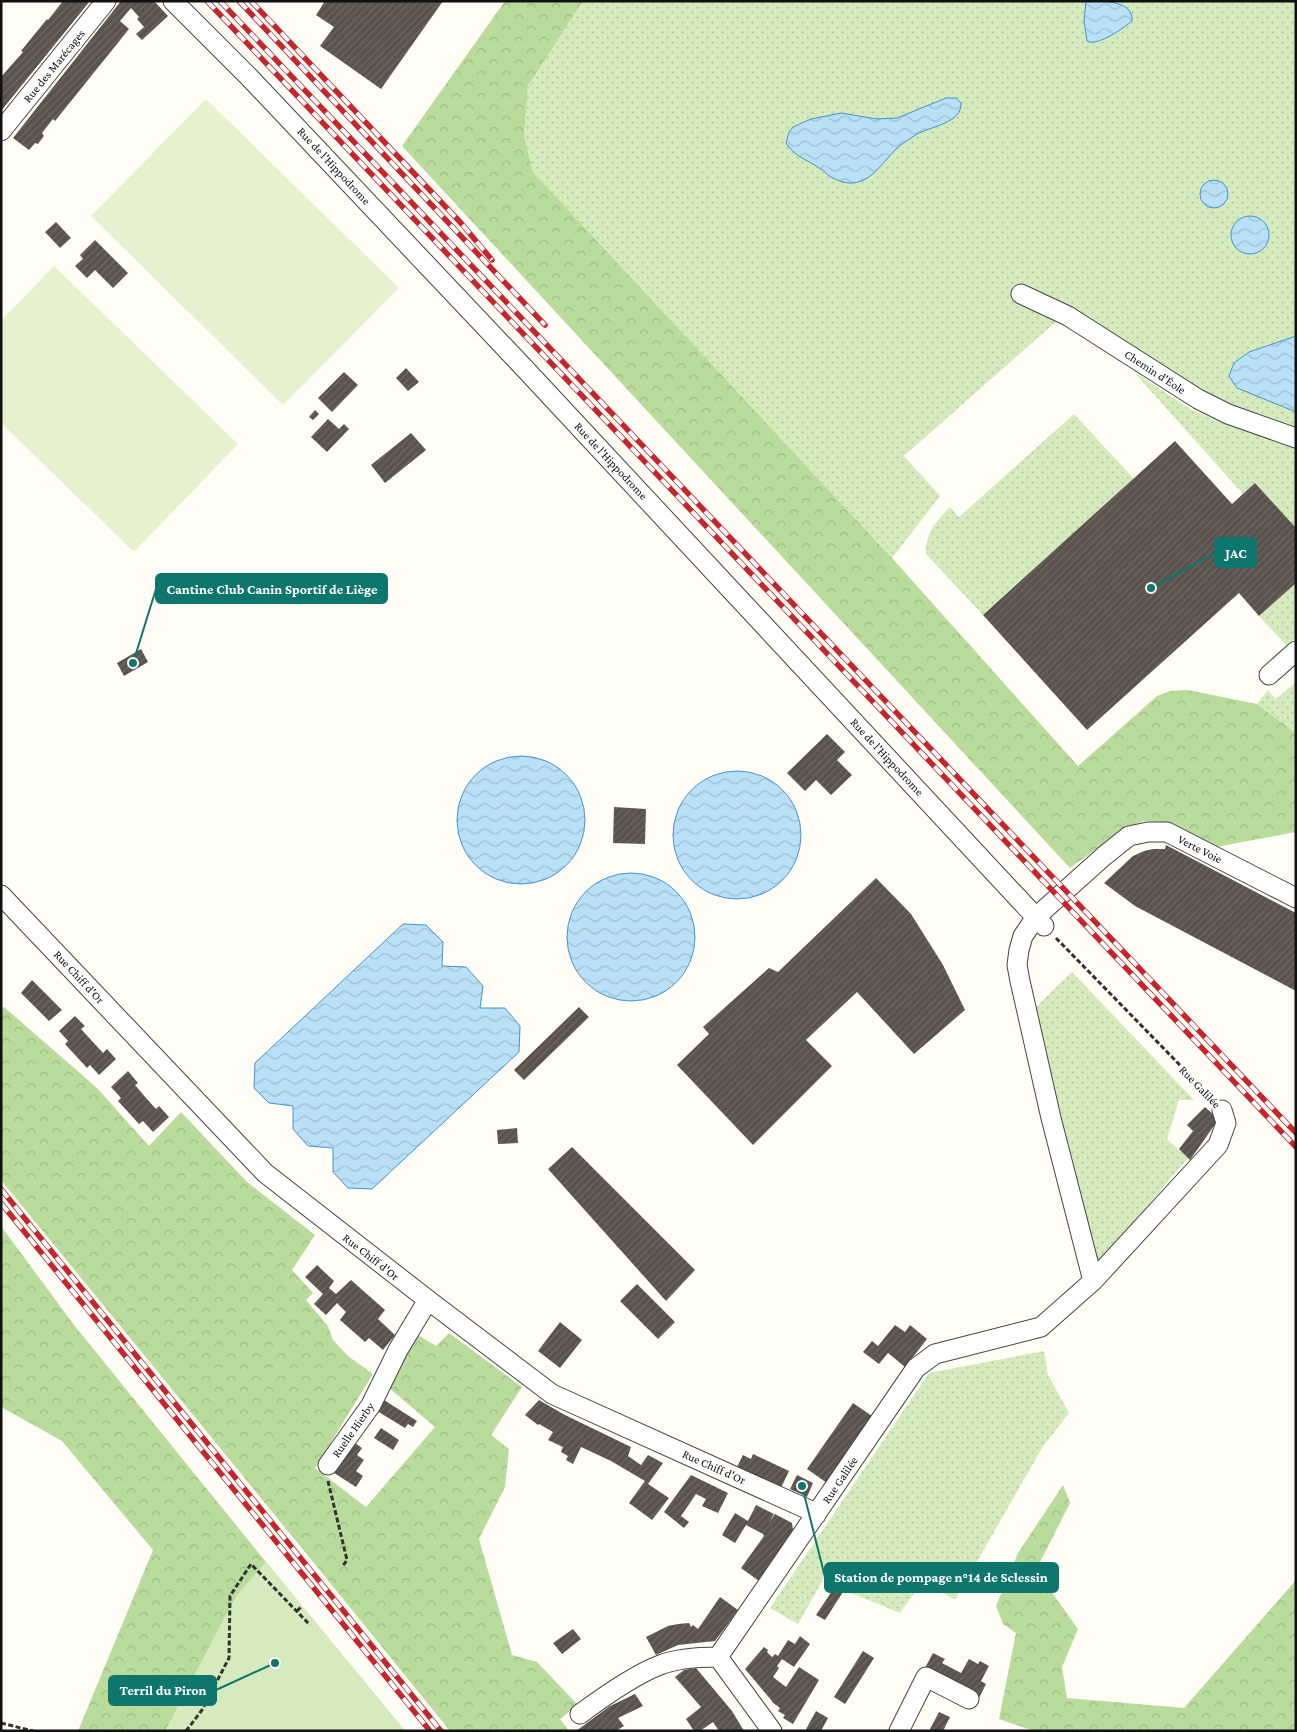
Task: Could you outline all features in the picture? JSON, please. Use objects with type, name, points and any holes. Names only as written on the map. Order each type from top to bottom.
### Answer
[{"type":"street","name":"Rue des Marécages","points":[[1,131],[106,1]]},
{"type":"street","name":"Rue de l'Hippodrome","points":[[173,1],[250,77],[502,343],[1040,921]]},
{"type":"street","name":"Chemin d'Éole","points":[[1021,294],[1068,316],[1198,400],[1228,414],[1296,438]]},
{"type":"street","points":[[1269,675],[1296,651]]},
{"type":"street","name":"Verte Voie","points":[[1040,921],[1104,856],[1129,836],[1148,832],[1167,832],[1296,898]]},
{"type":"street","name":"Rue Chiff d'Or","points":[[1,895],[265,1173],[428,1300],[552,1394],[807,1509],[816,1515]]},
{"type":"street","points":[[1040,921],[1023,936],[1017,965],[1051,1118],[1093,1281]]},
{"type":"street","name":"Rue Galilée","points":[[718,1658],[916,1368],[935,1354],[1041,1327],[1093,1281],[1218,1145],[1226,1123],[1222,1110]]},
{"type":"street","name":"Ruelle Hierby","points":[[328,1466],[371,1405],[398,1350],[428,1300]]},
{"type":"street","points":[[580,1714],[616,1689],[661,1665],[697,1657],[718,1658],[772,1731]]},
{"type":"street","points":[[899,1731],[926,1677],[969,1699]]},
{"type":"path","name":"Rue Galilée","points":[[1040,921],[1222,1110]]},
{"type":"path","name":"Ruelle Hierby","points":[[328,1466],[327,1475],[347,1560],[342,1567]]},
{"type":"path","points":[[186,1731],[202,1710],[229,1658],[230,1596],[251,1564],[310,1625]]},
{"type":"path","points":[[297,1611],[302,1606]]},
{"type":"path","points":[[1,1723],[33,1731]]},
{"type":"green space","points":[[505,1],[583,1],[528,86],[524,135],[533,172],[892,558],[1078,766],[1157,696],[1170,691],[1188,690],[1257,704],[1296,733],[1296,832],[1216,847],[1170,824],[1144,821],[1125,828],[1070,868],[402,146]]},
{"type":"green space","points":[[583,1],[1296,1],[1296,429],[1203,393],[1076,311],[1023,283],[1015,299],[1058,320],[904,456],[940,496],[892,558],[533,172],[524,135],[528,86]]},
{"type":"green space","points":[[206,99],[399,288],[283,405],[91,216]]},
{"type":"green space","points":[[54,266],[238,444],[134,552],[1,423],[1,321]]},
{"type":"green space","points":[[1133,371],[1190,409],[1222,423],[1296,449],[1296,528],[1255,483],[1243,494]]},
{"type":"green space","points":[[1074,414],[1134,479],[983,615],[926,554],[930,534],[936,522],[950,507],[959,517]]},
{"type":"green space","points":[[1296,583],[1296,638],[1287,646],[1259,616]]},
{"type":"green space","points":[[1296,682],[1296,733],[1257,704],[1268,690],[1276,699]]},
{"type":"green space","points":[[1072,972],[1194,1100],[1179,1100],[1167,1139],[1188,1158],[1096,1267],[1036,1007]]},
{"type":"green space","points":[[4,1007],[97,1088],[149,1146],[181,1112],[247,1182],[315,1235],[292,1270],[313,1293],[306,1300],[328,1326],[333,1340],[348,1356],[373,1374],[315,1468],[366,1507],[435,1427],[388,1387],[418,1335],[436,1346],[449,1333],[522,1387],[491,1435],[509,1449],[505,1487],[479,1539],[512,1655],[537,1662],[578,1705],[560,1719],[569,1731],[450,1731],[1,1180],[1,1008]]},
{"type":"green space","points":[[1,1226],[74,1325],[405,1731],[78,1731],[153,1550],[62,1441],[1,1407]]},
{"type":"green space","points":[[1044,1351],[1048,1375],[1069,1413],[1042,1448],[955,1600],[923,1581],[900,1613],[851,1593],[859,1575],[833,1562],[798,1624],[770,1608],[929,1373]]},
{"type":"green space","points":[[1063,1485],[1070,1503],[1036,1570],[1078,1629],[1062,1667],[1067,1698],[1184,1708],[1296,1580],[1296,1731],[1034,1731],[999,1719],[1016,1633],[1003,1624],[996,1606],[1018,1553]]},
{"type":"green space","points":[[266,1562],[405,1731],[165,1731],[236,1596]]},
{"type":"water","points":[[1086,1],[1122,5],[1128,9],[1132,21],[1104,39],[1087,41],[1084,21]]},
{"type":"water","points":[[946,98],[956,98],[961,103],[957,115],[945,123],[917,134],[895,150],[875,172],[861,181],[852,183],[842,182],[831,177],[797,155],[786,143],[789,132],[793,127],[811,119],[841,113],[877,119],[897,118]]},
{"type":"water","points":[[1214,180],[1224,184],[1228,194],[1224,204],[1214,208],[1204,204],[1200,194],[1204,184]]},
{"type":"water","points":[[1250,216],[1263,222],[1269,235],[1263,248],[1250,254],[1237,248],[1231,235],[1237,222]]},
{"type":"water","points":[[1296,336],[1296,412],[1237,388],[1229,376],[1234,363],[1249,352]]},
{"type":"water","points":[[521,756],[534,757],[546,761],[566,775],[580,795],[584,807],[584,833],[580,845],[566,865],[546,879],[534,883],[521,884],[508,883],[496,879],[476,865],[462,845],[458,833],[457,820],[458,807],[462,795],[476,775],[496,761],[508,757]]},
{"type":"water","points":[[737,771],[750,772],[762,776],[782,790],[796,810],[800,822],[800,848],[796,860],[782,880],[762,894],[750,898],[737,899],[724,898],[712,894],[692,880],[678,860],[674,848],[673,835],[674,822],[678,810],[692,790],[712,776],[724,772]]},
{"type":"water","points":[[631,873],[644,874],[656,878],[676,892],[690,912],[694,924],[694,950],[690,962],[676,982],[656,996],[644,1000],[631,1001],[618,1000],[606,996],[586,982],[572,962],[568,950],[567,937],[568,924],[572,912],[586,892],[606,878],[618,874]]},
{"type":"water","points":[[403,924],[426,925],[443,942],[442,966],[466,967],[483,986],[480,1008],[505,1008],[520,1026],[519,1052],[372,1189],[348,1188],[333,1172],[333,1148],[308,1146],[293,1129],[293,1106],[269,1103],[254,1088],[255,1063]]},
{"type":"building","points":[[63,1],[90,1],[1,111],[1,77]]},
{"type":"building","points":[[121,1],[154,1],[168,16],[142,40],[136,34],[144,27],[137,19],[139,17],[131,8],[120,21],[129,29],[55,121],[53,119],[42,133],[44,136],[38,144],[35,143],[29,150],[13,138]]},
{"type":"building","points":[[325,1],[443,1],[381,89],[320,46],[334,27],[316,15]]},
{"type":"building","points":[[56,222],[71,238],[60,248],[45,232]]},
{"type":"building","points":[[95,240],[128,273],[113,288],[95,270],[87,278],[75,266],[83,259],[80,255]]},
{"type":"building","points":[[406,368],[419,382],[408,391],[396,378]]},
{"type":"building","points":[[344,372],[358,385],[332,412],[318,398]]},
{"type":"building","points":[[315,410],[319,414],[313,420],[309,417]]},
{"type":"building","points":[[328,419],[339,429],[344,424],[349,429],[327,452],[311,437]]},
{"type":"building","points":[[411,433],[426,450],[385,483],[371,465]]},
{"type":"building","points":[[1175,441],[1232,504],[1255,483],[1296,528],[1296,583],[1259,616],[1239,593],[1087,730],[983,615]]},
{"type":"building","points":[[141,649],[148,662],[124,676],[117,663]]},
{"type":"building","points":[[827,734],[845,752],[837,760],[852,775],[831,795],[816,780],[805,791],[787,773]]},
{"type":"building","points":[[614,807],[646,809],[645,844],[613,843]]},
{"type":"building","points":[[1166,845],[1296,913],[1296,991],[1135,906],[1104,883],[1133,856],[1153,849],[1165,849]]},
{"type":"building","points":[[876,878],[911,914],[943,965],[965,1010],[914,1054],[857,992],[806,1040],[832,1066],[753,1145],[677,1065],[709,1034],[703,1027],[769,968],[778,972]]},
{"type":"building","points":[[32,980],[62,1010],[49,1021],[21,993]]},
{"type":"building","points":[[579,1007],[589,1017],[524,1080],[514,1070]]},
{"type":"building","points":[[75,1016],[85,1026],[81,1029],[103,1053],[107,1049],[116,1059],[99,1075],[90,1065],[87,1068],[65,1044],[68,1041],[59,1031]]},
{"type":"building","points":[[128,1071],[138,1083],[135,1085],[146,1098],[156,1109],[159,1106],[169,1117],[153,1132],[143,1121],[139,1124],[118,1101],[121,1098],[111,1087]]},
{"type":"building","points":[[1205,1107],[1215,1116],[1216,1123],[1190,1160],[1179,1149],[1193,1131],[1187,1125]]},
{"type":"building","points":[[517,1128],[518,1143],[498,1144],[497,1130]]},
{"type":"building","points":[[572,1147],[695,1270],[666,1301],[548,1169]]},
{"type":"building","points":[[317,1265],[334,1281],[329,1288],[336,1294],[351,1280],[385,1310],[378,1319],[395,1335],[383,1350],[369,1338],[365,1342],[340,1320],[346,1312],[337,1303],[326,1315],[314,1304],[323,1294],[305,1277]]},
{"type":"building","points":[[637,1284],[675,1322],[658,1339],[620,1301]]},
{"type":"building","points":[[560,1322],[582,1340],[560,1368],[538,1351]]},
{"type":"building","points":[[895,1325],[905,1332],[910,1325],[927,1339],[905,1367],[888,1353],[879,1364],[863,1352],[872,1341],[878,1346]]},
{"type":"building","points":[[384,1400],[417,1421],[413,1427],[408,1424],[405,1428],[377,1411]]},
{"type":"building","points":[[539,1400],[563,1414],[631,1447],[628,1456],[641,1465],[648,1455],[663,1463],[648,1484],[669,1498],[652,1520],[629,1503],[645,1481],[611,1461],[581,1447],[573,1464],[566,1460],[568,1456],[561,1452],[563,1447],[548,1440],[553,1432],[538,1425],[525,1415]]},
{"type":"building","points":[[853,1403],[872,1416],[827,1483],[807,1469]]},
{"type":"building","points":[[381,1428],[399,1440],[393,1450],[374,1438]]},
{"type":"building","points":[[351,1440],[362,1448],[357,1455],[364,1460],[356,1471],[363,1476],[356,1487],[331,1471]]},
{"type":"building","points":[[753,1454],[789,1471],[780,1490],[736,1469],[743,1455],[751,1459]]},
{"type":"building","points":[[691,1475],[728,1493],[718,1513],[702,1506],[706,1499],[696,1494],[681,1516],[689,1522],[684,1528],[664,1512]]},
{"type":"building","points":[[797,1475],[813,1483],[807,1497],[790,1489]]},
{"type":"building","points":[[756,1505],[774,1514],[769,1523],[775,1514],[792,1523],[793,1530],[759,1581],[741,1568],[764,1536],[763,1534],[746,1525],[735,1543],[722,1535],[735,1513],[748,1521]]},
{"type":"building","points":[[842,1576],[850,1581],[825,1620],[816,1615]]},
{"type":"building","points":[[720,1597],[738,1610],[715,1641],[678,1645],[656,1655],[646,1637],[668,1626],[678,1624],[689,1623],[691,1627],[693,1625],[698,1629]]},
{"type":"building","points":[[573,1629],[581,1639],[562,1654],[553,1643]]},
{"type":"building","points":[[800,1636],[810,1644],[794,1667],[782,1659],[773,1677],[786,1687],[799,1667],[819,1680],[793,1724],[783,1718],[785,1715],[778,1711],[780,1708],[772,1702],[745,1669],[764,1647],[772,1657],[775,1654],[778,1656],[788,1640],[795,1644]]},
{"type":"building","points":[[863,1651],[874,1658],[845,1704],[834,1697]]},
{"type":"building","points":[[933,1653],[945,1659],[942,1663],[961,1673],[969,1659],[978,1664],[980,1661],[989,1666],[981,1681],[986,1684],[979,1698],[925,1668]]},
{"type":"building","points":[[696,1668],[732,1711],[744,1731],[719,1731],[713,1722],[700,1731],[694,1731],[686,1719],[701,1707],[675,1677],[684,1670]]},
{"type":"building","points":[[635,1694],[643,1706],[618,1718],[624,1726],[616,1731],[576,1731],[610,1706]]},
{"type":"building","points":[[816,1711],[828,1718],[821,1731],[805,1731]]},
{"type":"building","points":[[939,1712],[950,1717],[943,1731],[929,1731]]},
{"type":"railway","points":[[207,1],[1296,1147]]},
{"type":"railway","points":[[220,1],[1296,1133]]},
{"type":"railway","points":[[239,1],[545,325]]},
{"type":"railway","points":[[251,1],[461,223],[492,260]]},
{"type":"railway","points":[[1,1189],[441,1731]]},
{"type":"railway","points":[[1,1203],[430,1731]]},
{"type":"place","name":"JAC","points":[[1151,588]]},
{"type":"place","name":"Cantine Club Canin Sportif de Liège","points":[[133,663]]},
{"type":"place","name":"Station de pompage n°14 de Sclessin","points":[[802,1486]]},
{"type":"place","name":"Terril du Piron","points":[[275,1663]]}]
